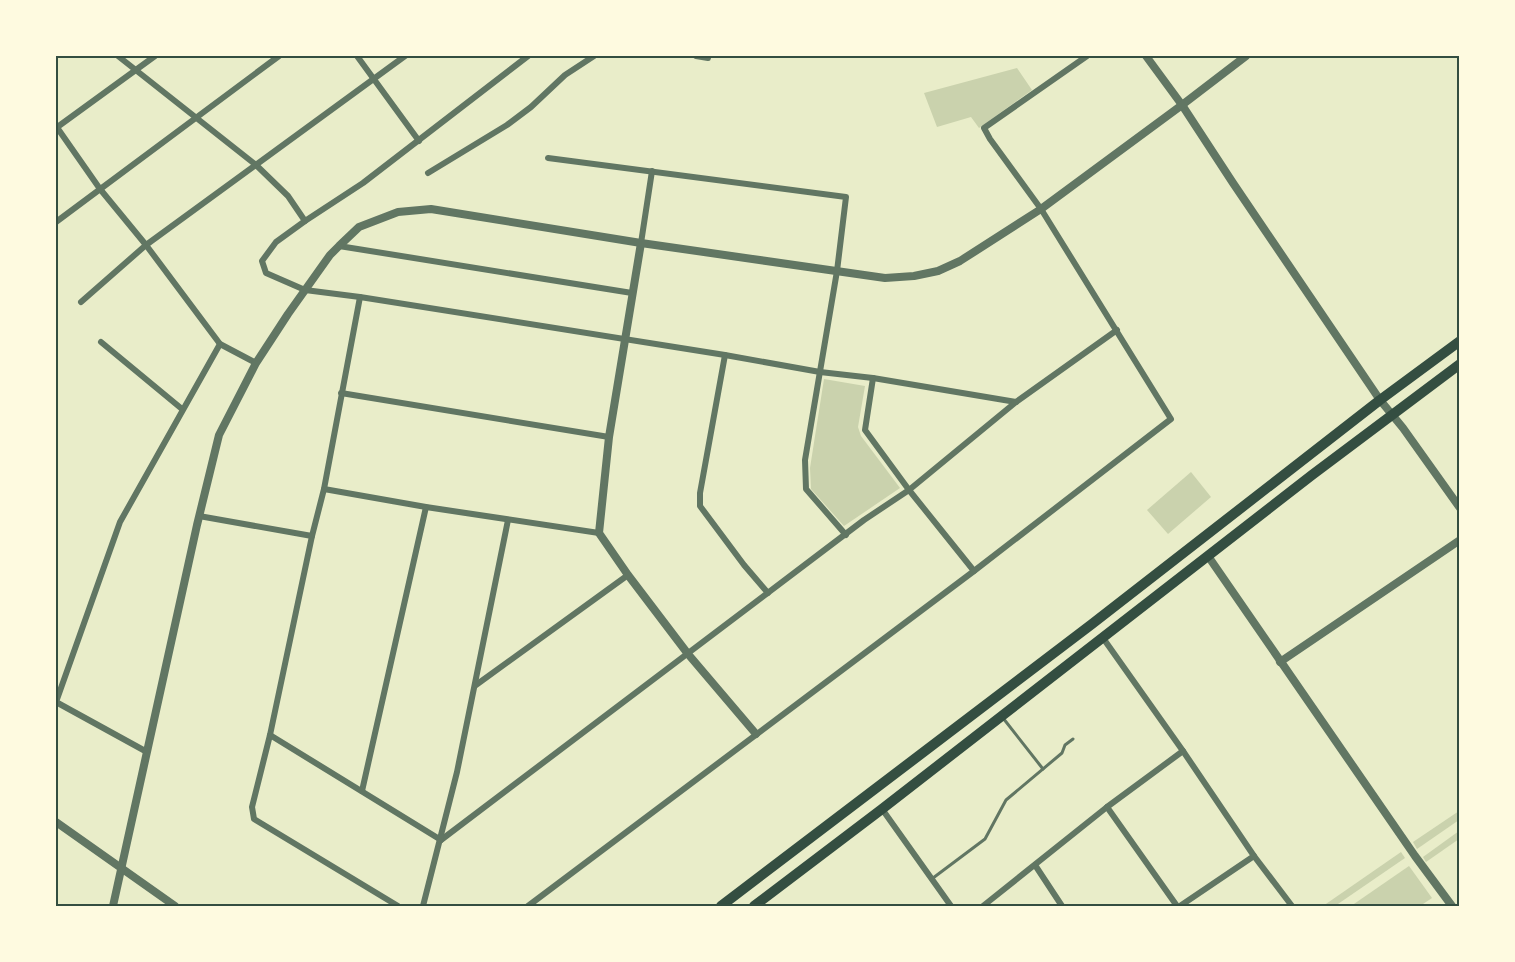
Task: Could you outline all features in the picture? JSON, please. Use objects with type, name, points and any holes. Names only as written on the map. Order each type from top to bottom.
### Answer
[{"type":"highway","points":[[721,906],[1460,341]]},
{"type":"highway","points":[[754,906],[1460,364]]},
{"type":"street","points":[[118,56],[255,165],[288,196],[305,221]]},
{"type":"street","points":[[155,56],[56,127],[100,189],[146,245],[220,344],[256,363]]},
{"type":"street","points":[[56,222],[279,56]]},
{"type":"street","points":[[357,56],[419,141]]},
{"type":"street","points":[[81,302],[146,245],[405,56]]},
{"type":"street","points":[[528,56],[363,183],[276,242],[262,261],[266,273],[305,290],[1016,402]]},
{"type":"street","points":[[428,173],[507,126],[565,75],[594,56]]},
{"type":"street","points":[[696,56],[708,58]]},
{"type":"street","points":[[528,906],[974,571],[1171,419],[1041,209],[984,128],[1087,56]]},
{"type":"street","points":[[1146,56],[1182,105],[1380,400],[1403,428],[1460,508]]},
{"type":"street","points":[[113,906],[219,435],[256,363],[288,314],[339,246],[359,227],[398,212],[431,209],[641,243],[885,278],[914,276],[938,271],[960,261],[1041,209],[1246,56]]},
{"type":"street","points":[[548,158],[846,197],[837,271],[805,459],[806,489],[846,535]]},
{"type":"street","points":[[652,171],[609,436],[599,533],[688,654],[756,735]]},
{"type":"street","points":[[339,246],[632,293]]},
{"type":"street","points":[[360,297],[324,489],[252,807],[254,819],[398,906]]},
{"type":"street","points":[[441,840],[864,520],[909,489],[1016,402],[1117,330]]},
{"type":"street","points":[[101,342],[182,410]]},
{"type":"street","points":[[147,752],[56,702],[120,522],[220,344]]},
{"type":"street","points":[[725,355],[700,493],[700,506],[744,566],[768,593]]},
{"type":"street","points":[[873,378],[865,430],[974,571]]},
{"type":"street","points":[[341,393],[609,436]]},
{"type":"street","points":[[324,489],[599,533]]},
{"type":"street","points":[[362,791],[426,507]]},
{"type":"street","points":[[199,516],[312,536]]},
{"type":"street","points":[[423,906],[458,772],[508,520]]},
{"type":"street","points":[[1280,662],[1460,540]]},
{"type":"street","points":[[1208,556],[1414,856],[1452,906]]},
{"type":"street","points":[[476,686],[628,575]]},
{"type":"street","points":[[1103,638],[1254,856],[1292,906]]},
{"type":"street","points":[[270,735],[441,840]]},
{"type":"street","points":[[983,906],[1107,807],[1183,751]]},
{"type":"street","points":[[1107,807],[1178,906],[1254,856]]},
{"type":"street","points":[[882,809],[951,906]]},
{"type":"street","points":[[56,822],[176,906]]},
{"type":"street","points":[[1035,865],[1062,906]]},
{"type":"lane","points":[[1002,716],[1043,769]]},
{"type":"lane","points":[[932,879],[985,839],[1006,800],[1062,753],[1065,745],[1073,740]]},
{"type":"green space","points":[[1017,68],[1032,90],[979,128],[971,117],[937,127],[924,93]]},
{"type":"green space","points":[[824,379],[865,386],[858,427],[861,436],[900,488],[844,526],[811,489],[810,468]]},
{"type":"green space","points":[[1191,472],[1211,497],[1168,534],[1147,510]]},
{"type":"green space","points":[[1459,811],[1459,820],[1417,849],[1413,842]]},
{"type":"green space","points":[[1459,831],[1459,839],[1426,862],[1423,857]]},
{"type":"green space","points":[[1401,852],[1405,858],[1335,906],[1323,906]]},
{"type":"green space","points":[[1409,866],[1432,898],[1420,906],[1351,906]]}]
